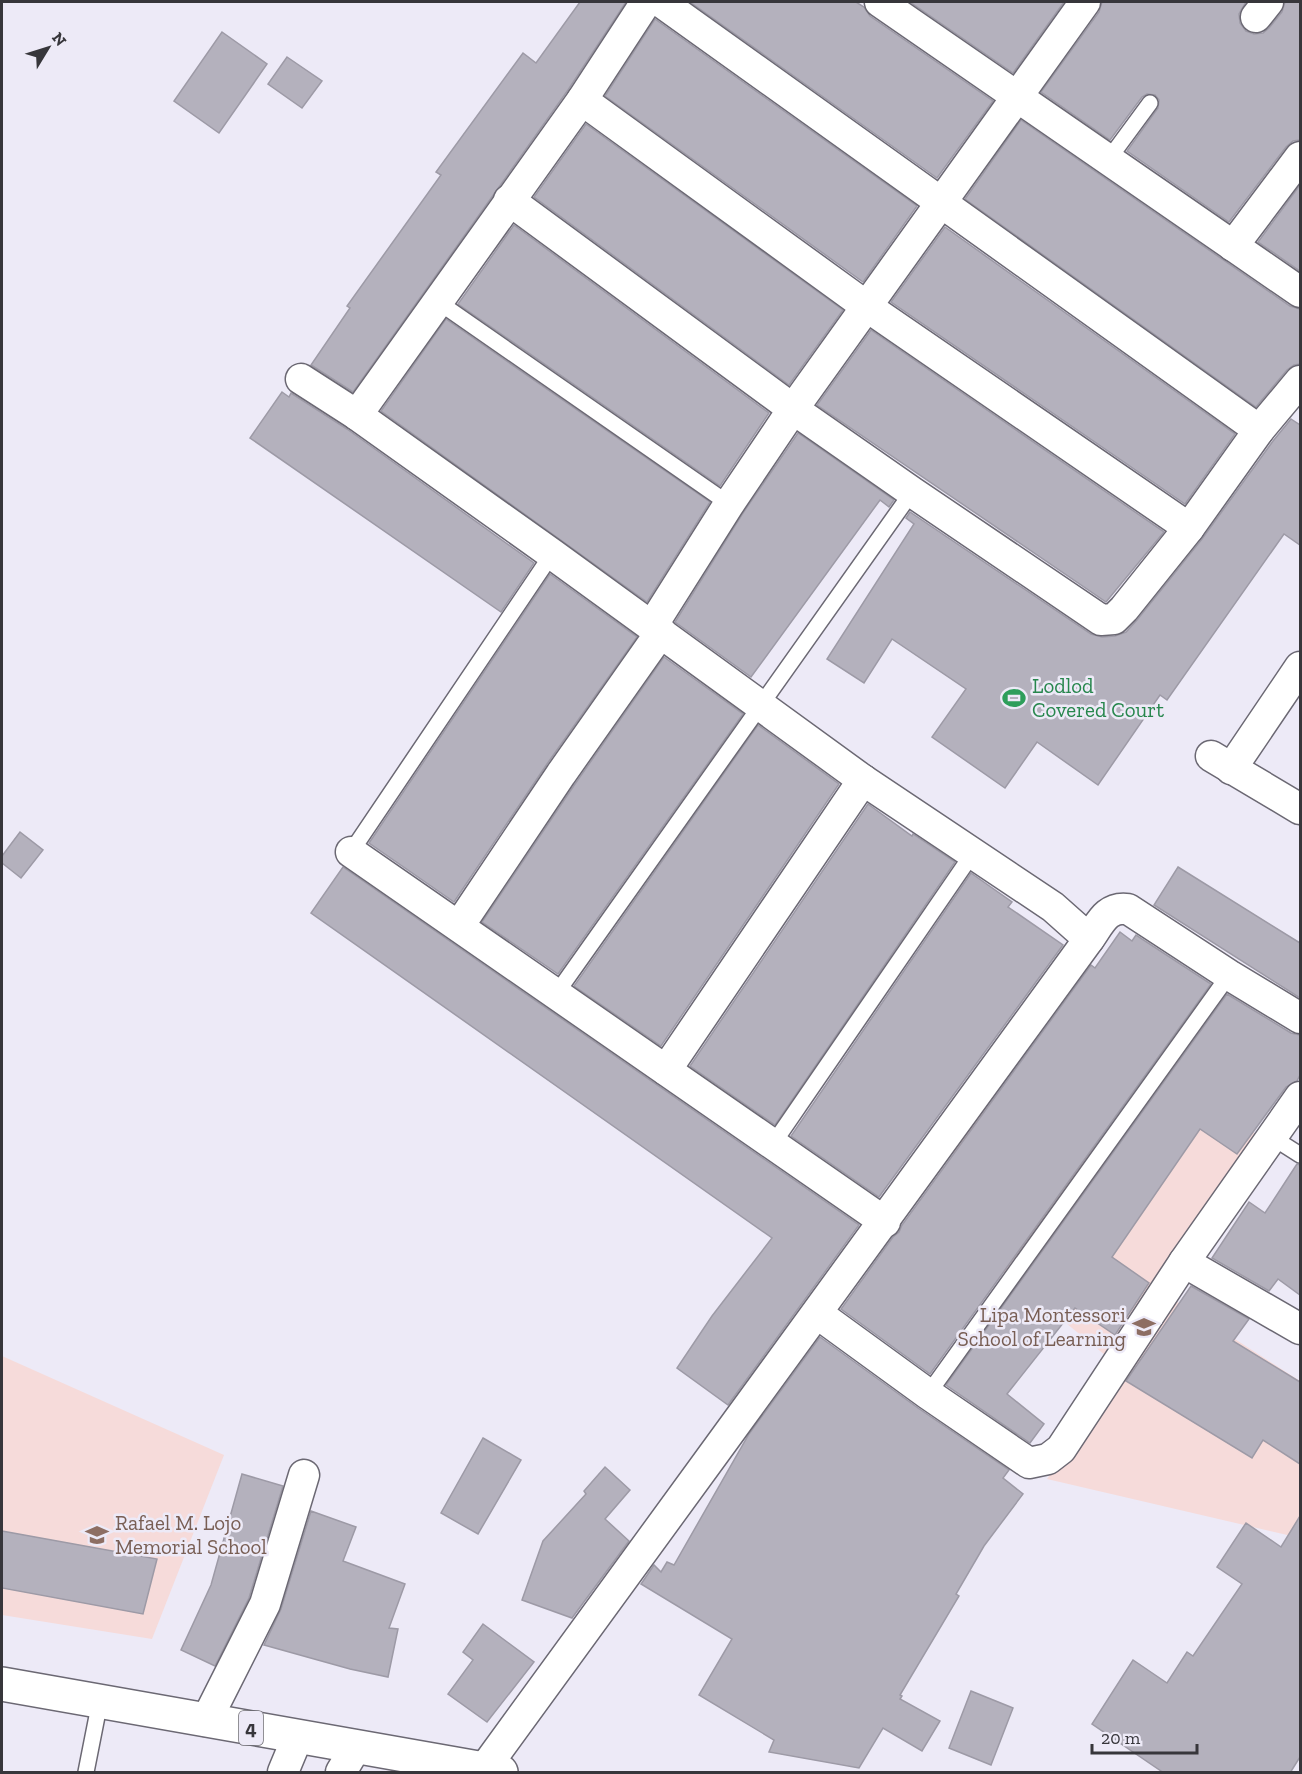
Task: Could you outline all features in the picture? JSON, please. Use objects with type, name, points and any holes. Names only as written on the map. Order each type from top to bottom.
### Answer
[{"type":"highway","name":"4","points":[[2,1684],[298,1736],[348,1760],[492,1771]]},
{"type":"street","points":[[357,415],[582,99],[646,2]]},
{"type":"street","points":[[661,2],[1259,430]]},
{"type":"street","points":[[880,2],[1300,292]]},
{"type":"street","points":[[459,927],[656,629],[729,504],[793,409],[1084,2]]},
{"type":"street","points":[[582,99],[866,306],[1189,528]]},
{"type":"street","points":[[1233,246],[1300,157]]},
{"type":"street","points":[[509,200],[793,409],[1101,620],[1114,619],[1124,609],[1189,528],[1259,430],[1300,381]]},
{"type":"street","points":[[301,379],[357,415],[552,554],[863,780],[1053,907],[1089,939]]},
{"type":"street","points":[[1300,667],[1221,762],[1300,809]]},
{"type":"street","points":[[666,1070],[863,780]]},
{"type":"street","points":[[351,852],[885,1222]]},
{"type":"street","points":[[492,1771],[818,1314],[1109,912],[1118,908],[1128,909],[1300,1018]]},
{"type":"street","points":[[818,1314],[928,1394],[1029,1463],[1048,1459],[1061,1449],[1184,1262],[1300,1097]]},
{"type":"street","points":[[1184,1262],[1300,1329]]},
{"type":"street","points":[[206,1720],[265,1604],[304,1475]]},
{"type":"street","points":[[283,1773],[298,1736]]},
{"type":"lane","points":[[1108,160],[1150,103]]},
{"type":"lane","points":[[437,301],[729,504]]},
{"type":"lane","points":[[556,994],[912,492]]},
{"type":"lane","points":[[351,852],[552,554]]},
{"type":"lane","points":[[773,1144],[973,853]]},
{"type":"lane","points":[[928,1394],[1229,975]]},
{"type":"lane","points":[[1272,1137],[1300,1155]]},
{"type":"lane","points":[[86,1773],[100,1701]]},
{"type":"shaded area","name":"Lipa Montessori School of Learning","points":[[1171,1074],[1259,1136],[1151,1285],[1300,1381],[1300,1538],[1047,1479],[1122,1369],[961,1237],[997,1188],[952,1152],[1008,1080],[1115,1156]]},
{"type":"shaded area","name":"Rafael M. Lojo Memorial School","points":[[2,1356],[224,1455],[152,1639],[2,1615]]},
{"type":"building","points":[[580,2],[626,2],[568,90],[353,392],[311,365],[350,308],[347,306],[441,175],[436,172],[523,53],[536,63]]},
{"type":"building","points":[[690,2],[856,2],[864,7],[870,16],[993,101],[937,178]]},
{"type":"building","points":[[910,2],[1064,2],[1013,73]]},
{"type":"building","points":[[1102,2],[1246,2],[1239,14],[1240,23],[1246,31],[1254,34],[1263,33],[1269,28],[1282,12],[1285,2],[1300,2],[1300,140],[1293,141],[1286,147],[1229,222],[1127,151],[1158,108],[1159,100],[1155,95],[1147,94],[1142,97],[1110,140],[1041,92],[1099,12]]},
{"type":"building","points":[[655,19],[917,206],[863,282],[605,96]]},
{"type":"building","points":[[222,32],[267,64],[219,133],[174,101]]},
{"type":"building","points":[[287,57],[322,81],[302,108],[268,84]]},
{"type":"building","points":[[1021,120],[1290,306],[1300,309],[1300,364],[1287,370],[1256,407],[965,199]]},
{"type":"building","points":[[586,124],[843,310],[789,385],[534,197]]},
{"type":"building","points":[[1300,185],[1300,271],[1258,242]]},
{"type":"building","points":[[514,225],[769,413],[720,486],[458,304]]},
{"type":"building","points":[[945,227],[1235,434],[1185,504],[891,302]]},
{"type":"building","points":[[446,319],[710,502],[647,602],[381,411]]},
{"type":"building","points":[[871,330],[1164,532],[1106,602],[817,405]]},
{"type":"building","points":[[282,392],[289,397],[291,393],[347,429],[534,563],[501,612],[250,438]]},
{"type":"building","points":[[1291,419],[1300,425],[1300,545],[1284,534],[1167,700],[1160,695],[1098,785],[1037,742],[1005,788],[932,737],[966,689],[892,639],[864,683],[827,659],[914,524],[906,518],[910,512],[1091,634],[1102,637],[1126,632],[1202,539]]},
{"type":"building","points":[[798,433],[894,500],[889,507],[880,500],[751,677],[675,622],[743,513]]},
{"type":"building","points":[[550,574],[637,637],[547,764],[454,902],[369,843]]},
{"type":"building","points":[[664,657],[743,714],[558,974],[482,922]]},
{"type":"building","points":[[758,725],[839,784],[661,1046],[574,986]]},
{"type":"building","points":[[868,804],[912,836],[913,834],[955,862],[775,1125],[690,1066]]},
{"type":"building","points":[[20,832],[43,850],[21,878],[2,863],[2,856]]},
{"type":"building","points":[[343,867],[859,1225],[728,1405],[677,1368],[712,1316],[772,1238],[311,913]]},
{"type":"building","points":[[1178,867],[1300,943],[1300,998],[1154,905]]},
{"type":"building","points":[[971,873],[1012,902],[1008,907],[1063,945],[879,1197],[791,1136]]},
{"type":"building","points":[[1120,932],[1132,941],[1136,935],[1211,984],[930,1374],[841,1309],[1091,965],[1095,968]]},
{"type":"building","points":[[1227,994],[1291,1033],[1300,1035],[1300,1075],[1297,1081],[1286,1087],[1237,1154],[1200,1129],[1112,1257],[1149,1283],[1115,1335],[1075,1308],[1007,1394],[1044,1424],[1030,1443],[946,1385]]},
{"type":"building","points":[[1297,1164],[1300,1165],[1300,1295],[1278,1279],[1269,1291],[1212,1258],[1249,1202],[1265,1213]]},
{"type":"building","points":[[1191,1286],[1249,1319],[1233,1341],[1300,1382],[1300,1464],[1263,1440],[1252,1458],[1126,1381]]},
{"type":"building","points":[[820,1337],[1009,1470],[1003,1478],[1023,1494],[984,1546],[956,1594],[959,1596],[900,1695],[902,1696],[900,1699],[940,1721],[922,1751],[883,1728],[859,1768],[769,1752],[774,1740],[699,1695],[732,1639],[641,1584],[654,1565],[661,1572],[667,1562],[674,1565],[749,1434]]},
{"type":"building","points":[[483,1438],[521,1460],[478,1534],[441,1513]]},
{"type":"building","points":[[605,1467],[630,1490],[605,1519],[629,1541],[572,1618],[522,1600],[543,1541],[586,1494],[584,1491]]},
{"type":"building","points":[[242,1474],[283,1486],[249,1598],[215,1666],[181,1650],[211,1585]]},
{"type":"building","points":[[311,1511],[356,1527],[343,1561],[405,1584],[389,1628],[398,1629],[388,1677],[264,1645],[281,1609]]},
{"type":"building","points":[[1300,1516],[1300,1757],[1290,1773],[1164,1773],[1092,1724],[1133,1660],[1167,1683],[1187,1652],[1193,1656],[1242,1584],[1217,1567],[1246,1523],[1281,1547]]},
{"type":"building","points":[[2,1531],[157,1559],[143,1614],[2,1588]]},
{"type":"building","points":[[483,1624],[534,1662],[487,1722],[448,1694],[473,1660],[463,1652]]},
{"type":"building","points":[[971,1691],[1013,1708],[991,1765],[949,1748]]},
{"type":"place","name":"Lodlod Covered Court","points":[[1014,698]]},
{"type":"place","name":"Lipa Montessori School of Learning","points":[[1144,1327]]},
{"type":"place","name":"Rafael M. Lojo Memorial School","points":[[97,1535]]}]
